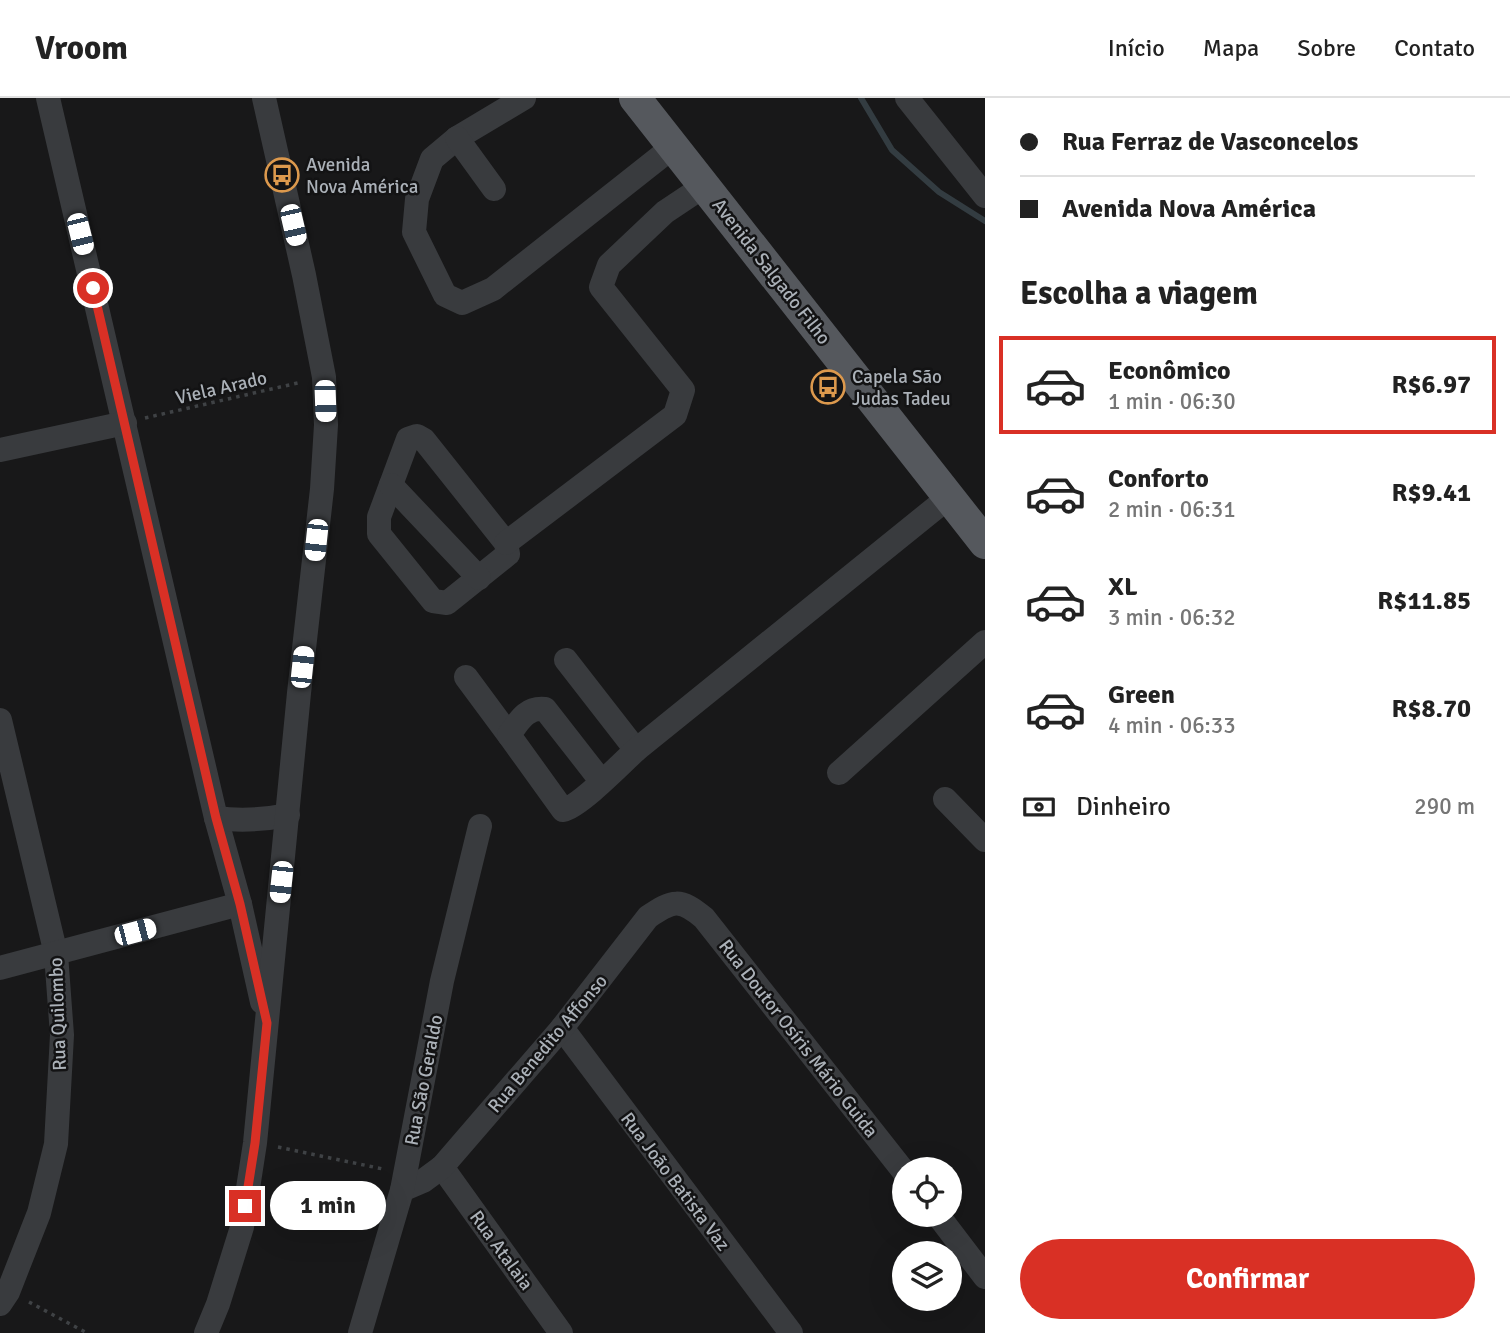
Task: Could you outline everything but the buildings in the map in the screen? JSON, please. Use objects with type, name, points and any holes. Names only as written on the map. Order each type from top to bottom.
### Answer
[{"type":"main road","name":"Avenida Salgado Filho","points":[[635,98],[985,543]]},
{"type":"street","points":[[48,98],[216,818],[240,904],[267,1023]]},
{"type":"street","points":[[206,1333],[242,1227],[255,1143],[322,489],[326,425],[324,377],[264,98]]},
{"type":"street","points":[[524,98],[457,138],[432,159],[417,199],[414,232],[446,296],[462,303],[493,289],[674,146]]},
{"type":"street","points":[[907,98],[985,195]]},
{"type":"street","points":[[457,138],[494,189]]},
{"type":"street","points":[[506,543],[675,415],[683,390],[601,287],[609,265],[664,212],[705,186]]},
{"type":"street","points":[[0,450],[125,423]]},
{"type":"street","points":[[417,436],[424,440],[506,543],[508,554],[447,603],[433,601],[379,534],[379,517],[391,485],[408,439],[417,436]]},
{"type":"street","points":[[391,485],[479,578]]},
{"type":"street","points":[[467,677],[564,810],[571,808],[636,750],[949,497]]},
{"type":"street","points":[[839,773],[985,642]]},
{"type":"street","points":[[566,660],[636,750]]},
{"type":"street","points":[[509,735],[524,715],[536,708],[545,709],[602,782]]},
{"type":"street","name":"Rua Quilombo","points":[[0,720],[57,954],[62,1035],[57,1144],[39,1213],[4,1298]]},
{"type":"street","points":[[945,799],[985,840]]},
{"type":"street","points":[[216,818],[251,820],[288,815]]},
{"type":"street","name":"Rua São Geraldo","points":[[360,1333],[404,1181],[442,981],[480,826]]},
{"type":"street","name":"Rua Benedito Affonso","points":[[404,1181],[423,1181],[442,1167],[562,1028],[648,917],[674,903],[690,906]]},
{"type":"street","points":[[0,968],[240,904]]},
{"type":"street","name":"Rua Doutor Osíris Mário Guida","points":[[690,906],[704,918],[893,1157]]},
{"type":"street","name":"Rua João Batista Vaz","points":[[562,1028],[791,1333]]},
{"type":"street","name":"Rua Atalaia","points":[[442,1167],[561,1333]]},
{"type":"street","points":[[947,1227],[985,1277]]},
{"type":"path","name":"Viela Arado","points":[[125,423],[324,377]]},
{"type":"path","points":[[255,1143],[404,1181]]},
{"type":"path","points":[[4,1298],[87,1333]]},
{"type":"waterway","points":[[861,98],[892,150],[939,192],[985,221]]},
{"type":"place","name":"Avenida Nova América","points":[[282,175]]},
{"type":"place","name":"Capela São Judas Tadeu","points":[[828,387]]},
{"type":"route","points":[[93,288],[216,818],[240,904],[267,1023],[255,1143],[245,1206]]}]
